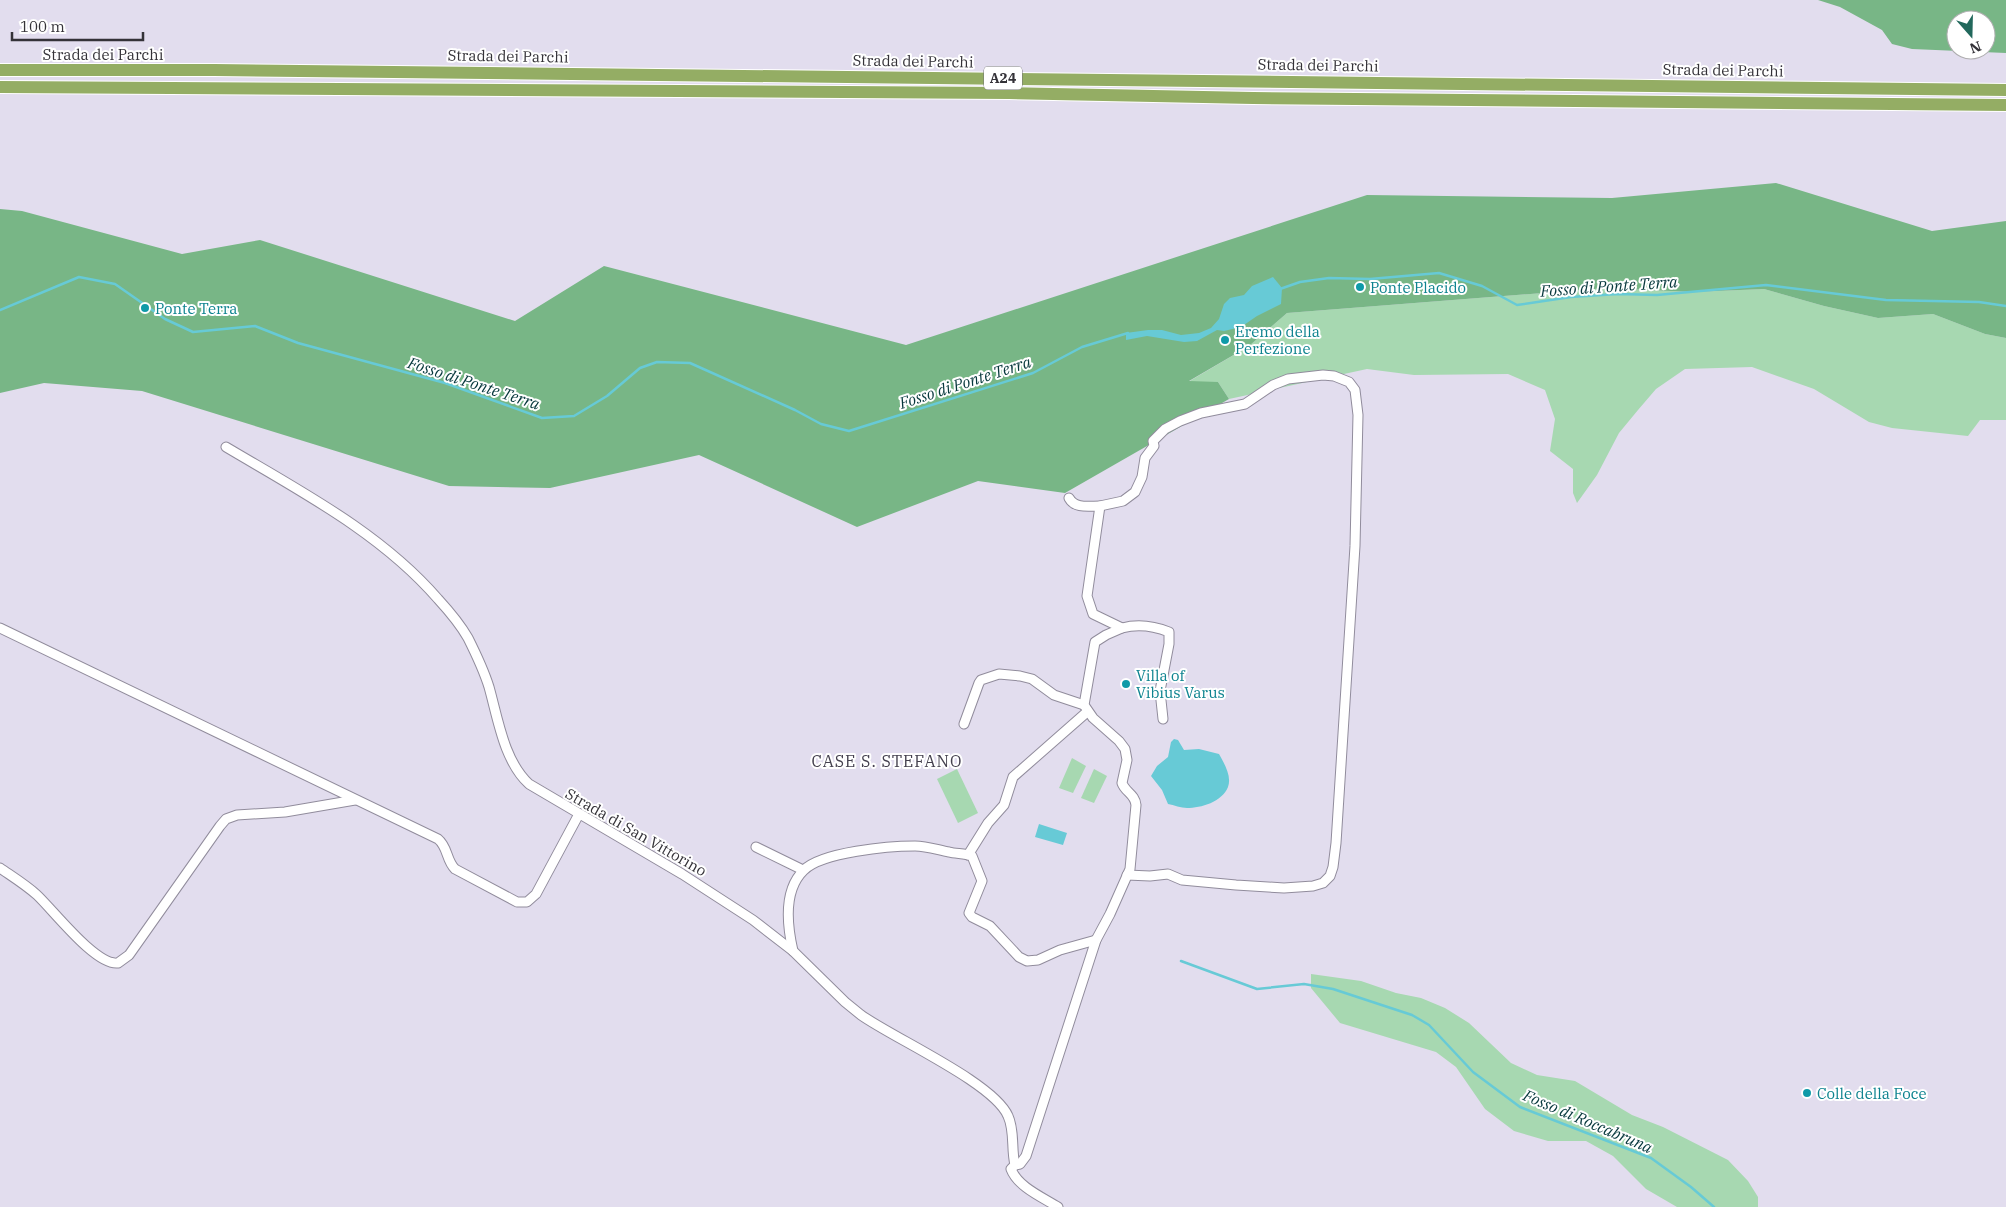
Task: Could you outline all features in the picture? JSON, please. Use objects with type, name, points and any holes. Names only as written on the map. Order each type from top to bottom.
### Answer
[{"type":"highway","name":"Strada dei Parchi","points":[[0,70],[224,70],[2006,90]]},
{"type":"highway","name":"Strada dei Parchi","points":[[0,87],[1009,92],[1243,97],[2006,105]]},
{"type":"street","points":[[1069,498],[1076,505],[1100,506],[1126,499],[1135,492],[1142,477],[1145,458],[1154,446],[1153,441],[1166,429],[1196,414],[1245,404],[1273,386],[1292,379],[1323,375],[1334,376],[1347,380],[1355,390],[1358,415],[1355,546],[1336,843],[1332,873],[1321,884],[1292,888],[1182,880],[1168,874],[1150,876],[1128,875]]},
{"type":"street","name":"Strada di San Vittorino","points":[[226,448],[339,515],[402,562],[422,581],[455,618],[470,642],[487,682],[508,750],[520,775],[535,789],[698,884],[752,920],[793,951],[861,1015],[970,1080],[992,1096],[1007,1113],[1011,1123],[1015,1165],[1011,1169],[1017,1180],[1058,1207]]},
{"type":"street","points":[[1100,506],[1087,596],[1093,614],[1122,628]]},
{"type":"street","points":[[968,855],[988,823],[1004,805],[1013,777],[1085,708],[1095,642],[1122,628],[1148,627],[1169,632],[1169,644],[1160,691],[1163,719]]},
{"type":"street","points":[[0,628],[438,839],[444,845],[448,861],[455,870],[520,903],[531,900],[536,894],[579,814]]},
{"type":"street","points":[[964,724],[981,680],[999,674],[1029,678],[1052,693],[1085,708],[1121,742],[1126,752],[1127,760],[1122,783],[1124,789],[1134,797],[1136,805],[1131,863],[1128,875],[1096,940],[1026,1156],[1020,1164],[1015,1165]]},
{"type":"street","points":[[0,868],[38,897],[83,942],[108,962],[118,963],[129,955],[226,819],[240,814],[285,812],[355,800]]},
{"type":"street","points":[[793,951],[788,922],[789,902],[794,884],[804,870],[818,861],[841,855],[908,846],[925,847],[968,855],[974,859],[982,881],[969,913],[972,917],[990,926],[1022,959],[1038,960],[1060,950],[1096,940]]},
{"type":"street","points":[[756,848],[804,870]]},
{"type":"green space","points":[[1818,0],[2006,0],[2006,53],[1996,53],[1996,10],[1946,10],[1946,50],[1912,49],[1892,44],[1882,30],[1840,7]]},
{"type":"green space","points":[[1776,183],[1932,231],[2006,221],[2006,338],[1985,334],[1933,314],[1878,318],[1824,306],[1764,289],[1692,292],[1607,288],[1287,313],[1249,346],[1189,381],[1218,382],[1229,399],[1065,493],[978,481],[857,527],[699,455],[550,488],[449,486],[142,391],[44,383],[0,393],[0,209],[22,211],[182,254],[260,240],[515,321],[604,266],[906,345],[1367,195],[1612,198]]},
{"type":"green space","points":[[1607,288],[1692,292],[1764,289],[1824,306],[1878,318],[1933,314],[1985,334],[2006,338],[2006,420],[1980,420],[1968,436],[1892,428],[1869,422],[1814,389],[1752,367],[1685,369],[1656,389],[1619,433],[1597,475],[1577,503],[1573,493],[1573,469],[1550,451],[1555,419],[1545,390],[1508,374],[1414,375],[1367,369],[1229,399],[1218,382],[1188,382],[1249,346],[1287,313]]},
{"type":"green space","points":[[1072,758],[1086,766],[1073,793],[1059,788]]},
{"type":"green space","points":[[957,769],[978,813],[958,823],[937,779]]},
{"type":"green space","points":[[1094,769],[1107,776],[1094,803],[1081,798]]},
{"type":"green space","points":[[1311,974],[1361,981],[1396,993],[1421,998],[1445,1008],[1469,1023],[1511,1063],[1537,1075],[1575,1081],[1632,1115],[1663,1127],[1728,1160],[1748,1181],[1758,1197],[1758,1207],[1677,1207],[1646,1189],[1613,1156],[1586,1141],[1548,1141],[1514,1131],[1485,1109],[1456,1067],[1436,1052],[1340,1023],[1311,988]]},
{"type":"water","points":[[1273,277],[1282,288],[1281,304],[1257,316],[1241,327],[1224,331],[1217,330],[1197,341],[1184,342],[1147,336],[1126,340],[1126,333],[1162,330],[1181,335],[1199,333],[1211,328],[1219,319],[1224,304],[1230,298],[1244,295],[1252,286]]},
{"type":"water","points":[[1174,739],[1178,740],[1184,750],[1199,749],[1219,754],[1229,778],[1228,787],[1221,797],[1205,805],[1193,808],[1182,808],[1168,804],[1162,790],[1151,776],[1157,766],[1168,757],[1171,742]]},
{"type":"water","points":[[1039,824],[1067,833],[1063,845],[1035,837]]},
{"type":"waterway","name":"Fosso di Ponte Terra","points":[[1280,289],[1300,282],[1329,278],[1370,279],[1439,273],[1482,286],[1517,305],[1571,297],[1618,294],[1657,295],[1766,285],[1886,300],[1979,302],[2006,306]]},
{"type":"waterway","name":"Fosso di Ponte Terra","points":[[0,310],[79,277],[115,284],[165,319],[193,332],[255,326],[298,343],[445,383],[542,418],[574,416],[607,396],[640,368],[657,362],[690,363],[795,410],[821,424],[849,431],[1033,373],[1082,347],[1128,333]]},
{"type":"waterway","name":"Fosso di Roccabruna","points":[[1181,961],[1257,989],[1304,984],[1333,989],[1412,1015],[1429,1025],[1473,1072],[1520,1107],[1651,1158],[1691,1187],[1714,1207]]},
{"type":"place","name":"Ponte Placido","points":[[1360,287]]},
{"type":"place","name":"Ponte Terra","points":[[145,308]]},
{"type":"place","name":"Eremo della Perfezione","points":[[1225,340]]},
{"type":"place","name":"Villa of Vibius Varus","points":[[1126,684]]},
{"type":"place","name":"Colle della Foce","points":[[1807,1093]]},
{"type":"district","name":"CASE S. STEFANO","points":[[887,761]]}]
